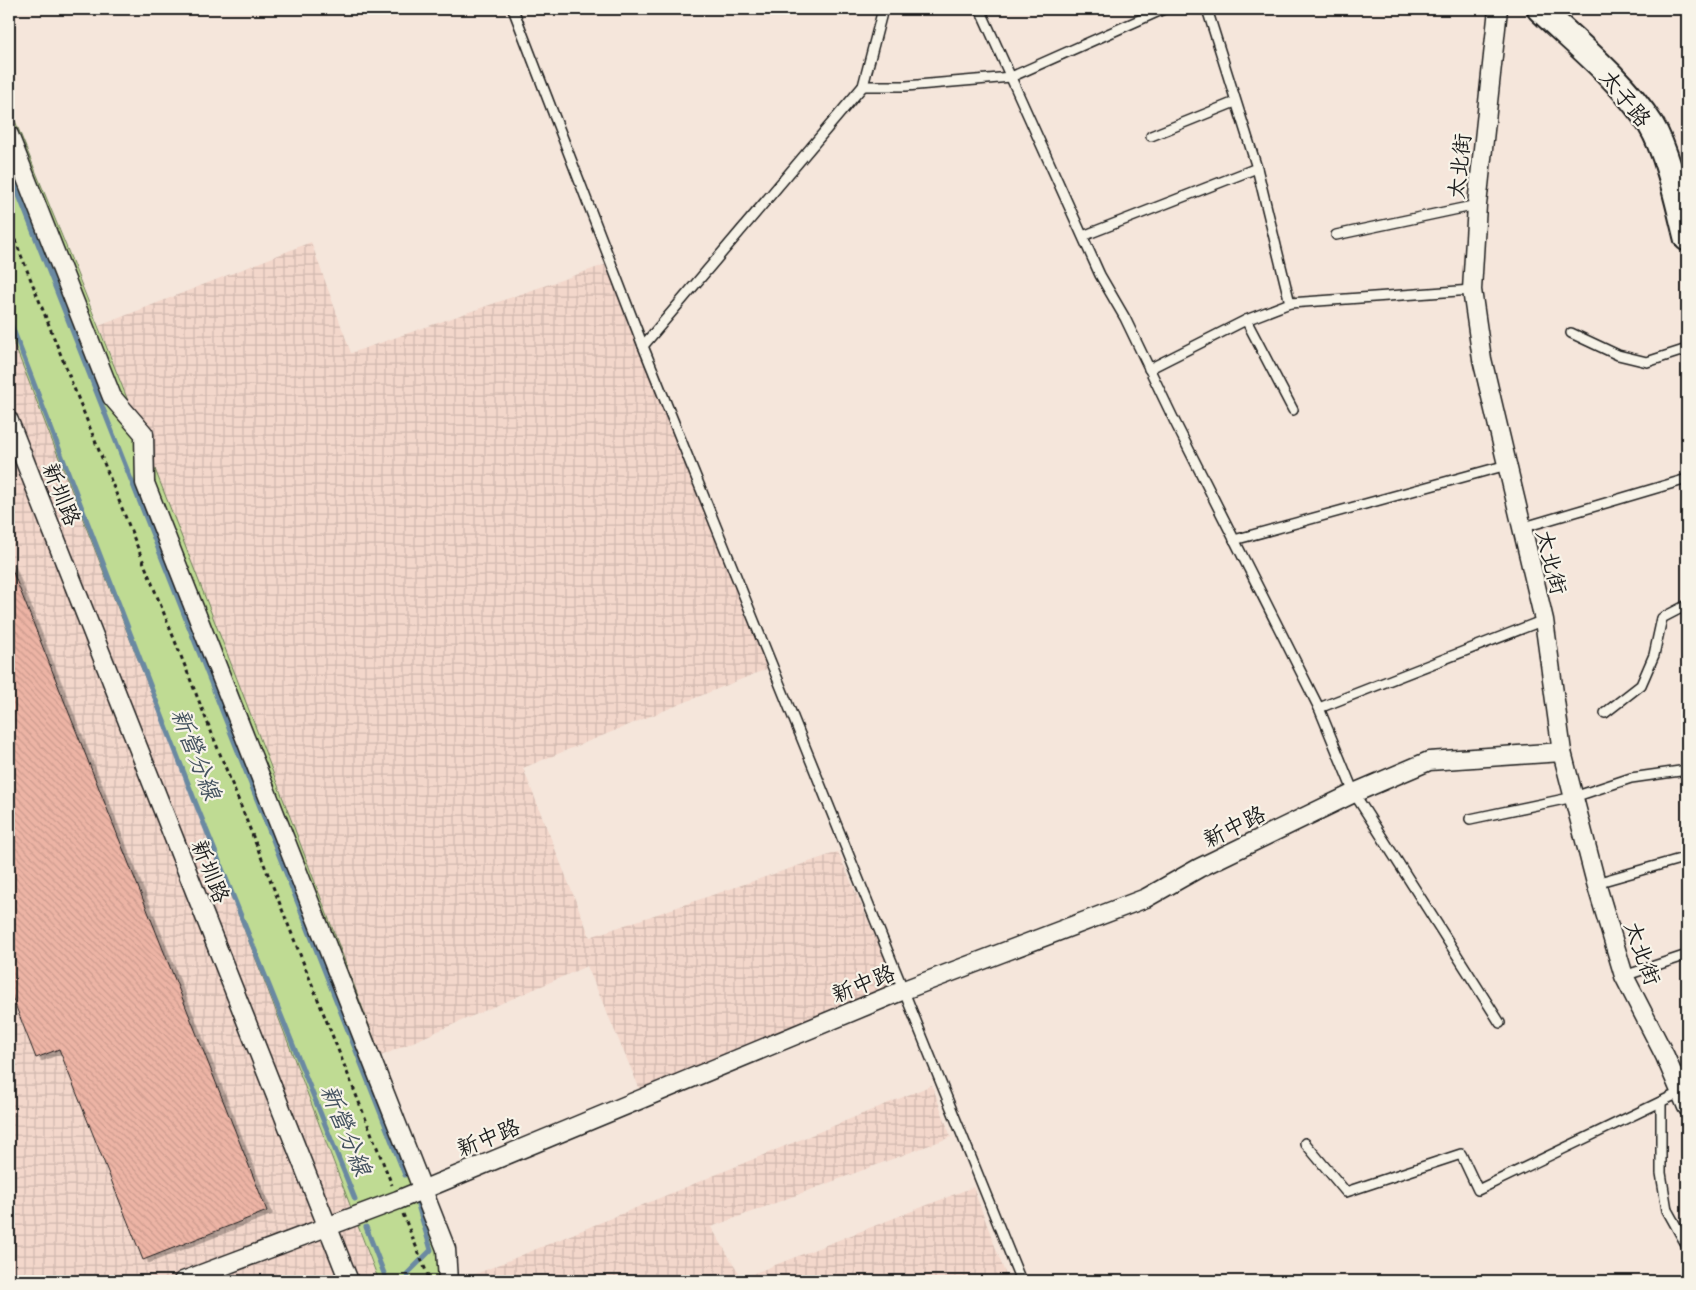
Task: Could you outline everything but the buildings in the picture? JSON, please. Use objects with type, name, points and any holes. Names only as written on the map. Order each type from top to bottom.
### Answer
[{"type":"street","name":"太北街","points":[[1498,9],[1477,205],[1472,290],[1482,360],[1520,528],[1544,620],[1562,752],[1596,884],[1624,976],[1665,1056],[1684,1100]]},
{"type":"street","name":"太子路","points":[[1540,9],[1628,94],[1652,127],[1681,190],[1687,238]]},
{"type":"street","points":[[9,135],[112,397],[144,434],[146,483],[446,1249],[448,1281]]},
{"type":"street","name":"新圳路","points":[[9,421],[349,1281]]},
{"type":"street","name":"新中路","points":[[183,1281],[398,1200],[904,990],[1146,898],[1199,868],[1354,793],[1429,761],[1562,752]]},
{"type":"lane","points":[[513,9],[643,346],[1021,1281]]},
{"type":"lane","points":[[643,346],[863,86],[883,9]]},
{"type":"lane","points":[[980,9],[1100,275],[1125,318],[1148,369],[1319,708],[1354,793],[1500,1023]]},
{"type":"lane","points":[[863,86],[906,86],[1010,77],[1164,9]]},
{"type":"lane","points":[[1207,9],[1257,168],[1290,303]]},
{"type":"lane","points":[[1151,136],[1236,102]]},
{"type":"lane","points":[[1083,236],[1257,168]]},
{"type":"lane","points":[[1336,235],[1477,205]]},
{"type":"lane","points":[[1148,369],[1246,320],[1290,303],[1472,290]]},
{"type":"lane","points":[[1246,320],[1293,410]]},
{"type":"lane","points":[[1571,333],[1618,355],[1647,362],[1687,349]]},
{"type":"lane","points":[[1234,540],[1507,465]]},
{"type":"lane","points":[[1520,528],[1687,479]]},
{"type":"lane","points":[[1605,713],[1641,685],[1654,655],[1662,618],[1687,605]]},
{"type":"lane","points":[[1319,708],[1544,620]]},
{"type":"lane","points":[[1470,819],[1574,798],[1631,778],[1687,770]]},
{"type":"lane","points":[[1596,884],[1687,857]]},
{"type":"lane","points":[[1624,976],[1687,955]]},
{"type":"lane","points":[[1305,1143],[1346,1192],[1461,1154],[1478,1190],[1661,1102],[1684,1100]]},
{"type":"lane","points":[[1661,1102],[1661,1173],[1667,1210],[1687,1246]]},
{"type":"path","points":[[9,225],[430,1281]]},
{"type":"shaded area","points":[[311,242],[351,353],[607,264],[769,668],[523,768],[590,937],[838,852],[903,1000],[641,1092],[587,966],[381,1056],[99,326]]},
{"type":"shaded area","points":[[9,331],[268,990],[378,1281],[9,1281]]},
{"type":"shaded area","points":[[932,1085],[951,1137],[711,1227],[742,1278],[973,1187],[1008,1281],[459,1281]]},
{"type":"green space","points":[[9,106],[181,535],[347,966],[455,1255],[457,1281],[379,1281],[268,990],[9,331]]},
{"type":"waterway","points":[[9,170],[405,1175]]},
{"type":"waterway","name":"新營分線","points":[[9,319],[194,799],[355,1199]]},
{"type":"waterway","points":[[409,1281],[407,1274],[431,1250],[418,1205]]},
{"type":"waterway","name":"新營分線","points":[[366,1227],[387,1281]]}]
